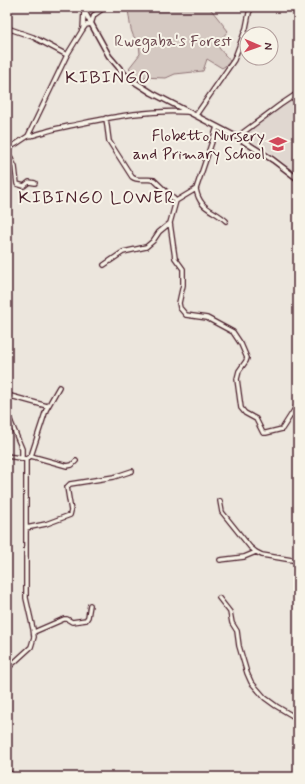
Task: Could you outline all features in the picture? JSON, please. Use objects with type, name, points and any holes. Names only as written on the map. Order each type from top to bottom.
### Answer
[{"type":"main road","points":[[83,9],[109,56],[128,77],[152,93],[237,137],[273,160],[298,179]]},
{"type":"street","points":[[28,136],[67,55],[86,25],[90,24],[94,15],[105,7]]},
{"type":"street","points":[[196,115],[234,60],[252,7]]},
{"type":"street","points":[[83,9],[83,29]]},
{"type":"street","points":[[7,28],[33,37],[67,55]]},
{"type":"street","points":[[237,137],[298,93]]},
{"type":"street","points":[[35,183],[29,182],[24,186],[17,184],[15,167],[7,150],[28,136],[106,118],[155,112],[191,112]]},
{"type":"street","points":[[106,118],[109,141],[132,177],[136,180],[154,180],[176,202]]},
{"type":"street","points":[[217,127],[196,190],[198,199],[203,205],[226,221]]},
{"type":"street","points":[[196,190],[176,202],[170,223],[175,258],[183,269],[183,285],[179,303],[180,308],[186,315],[207,318],[233,332],[246,354],[246,361],[239,371],[237,380],[243,410],[256,419],[263,433],[282,429],[298,404]]},
{"type":"street","points":[[104,265],[123,252],[144,248],[151,243],[159,232],[170,223]]},
{"type":"street","points":[[32,456],[47,406],[59,387]]},
{"type":"street","points":[[7,395],[47,406]]},
{"type":"street","points":[[7,413],[22,449],[24,459],[26,598],[34,632],[31,647],[7,668]]},
{"type":"street","points":[[7,456],[24,459],[32,456],[67,466],[72,465],[76,461]]},
{"type":"street","points":[[26,528],[46,524],[70,515],[71,511],[67,487],[70,484],[114,477],[132,472]]},
{"type":"street","points":[[220,501],[222,512],[250,547],[256,552],[262,555],[298,561]]},
{"type":"street","points":[[220,560],[244,557],[256,552]]},
{"type":"street","points":[[219,598],[230,612],[232,622],[237,630],[239,646],[251,682],[265,698],[298,719]]},
{"type":"street","points":[[34,632],[64,619],[72,622],[86,620],[90,605]]},
{"type":"street","points":[[7,769],[12,777]]},
{"type":"shaded area","name":"Flobetto Nursery and Primary School","points":[[298,95],[298,175],[276,156],[240,133]]},
{"type":"green space","name":"Rwegaba's Forest","points":[[127,7],[209,7],[228,31],[221,39],[219,48],[231,62],[222,68],[207,59],[203,71],[175,74],[166,78],[138,77],[129,68],[140,54],[139,43],[131,31]]},
{"type":"place","name":"Flobetto Nursery and Primary School","points":[[278,144]]},
{"type":"district","name":"KIBINGO","points":[[108,77]]},
{"type":"district","name":"KIBINGO LOWER","points":[[97,197]]}]
